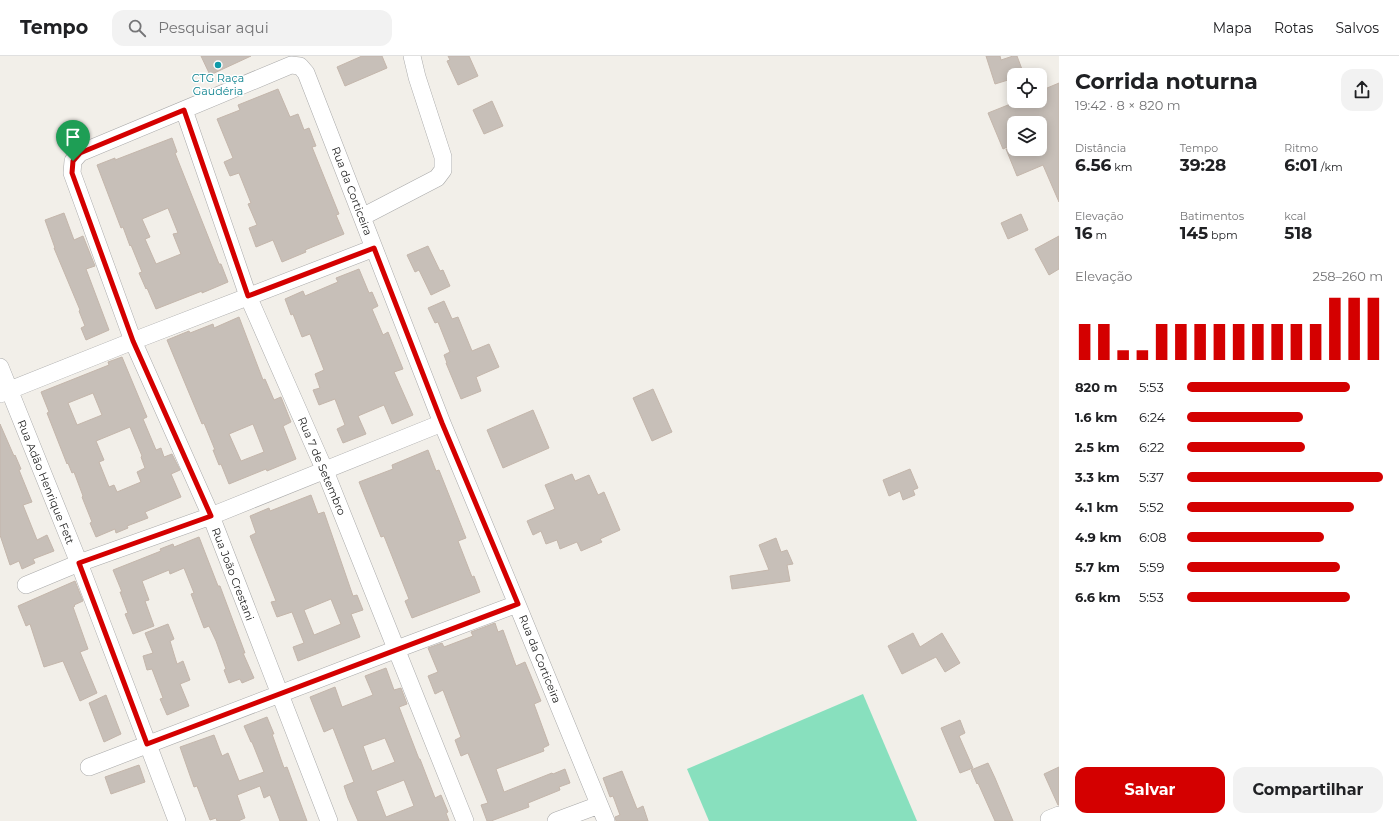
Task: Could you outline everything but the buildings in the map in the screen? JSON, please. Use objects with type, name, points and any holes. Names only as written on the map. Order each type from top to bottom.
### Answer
[{"type":"street","points":[[362,217],[437,178],[443,170],[443,157],[417,77],[412,56]]},
{"type":"street","name":"Rua da Corticeira","points":[[184,110],[291,66],[300,66],[306,73],[442,423],[518,604],[606,821]]},
{"type":"street","name":"Rua João Crestani","points":[[184,110],[80,153],[73,161],[72,173],[133,341],[211,516],[328,821]]},
{"type":"street","name":"Rua 7 de Setembro","points":[[184,110],[248,296],[325,471],[465,821]]},
{"type":"street","points":[[5,392],[374,248]]},
{"type":"street","name":"Rua Adão Henrique Fett","points":[[0,367],[5,392],[79,563],[147,744],[178,821]]},
{"type":"street","points":[[26,584],[79,563],[211,516],[442,423]]},
{"type":"street","points":[[89,768],[147,744],[518,604]]},
{"type":"street","points":[[556,821],[599,805]]},
{"type":"green space","points":[[863,694],[917,821],[709,821],[687,769]]},
{"type":"place","name":"CTG Raça Gaudéria","points":[[218,65]]},
{"type":"route","points":[[184,110],[248,296],[374,248],[442,423],[518,604],[147,744],[79,563],[211,516],[133,341],[72,173],[73,161],[80,153],[184,110]]}]
